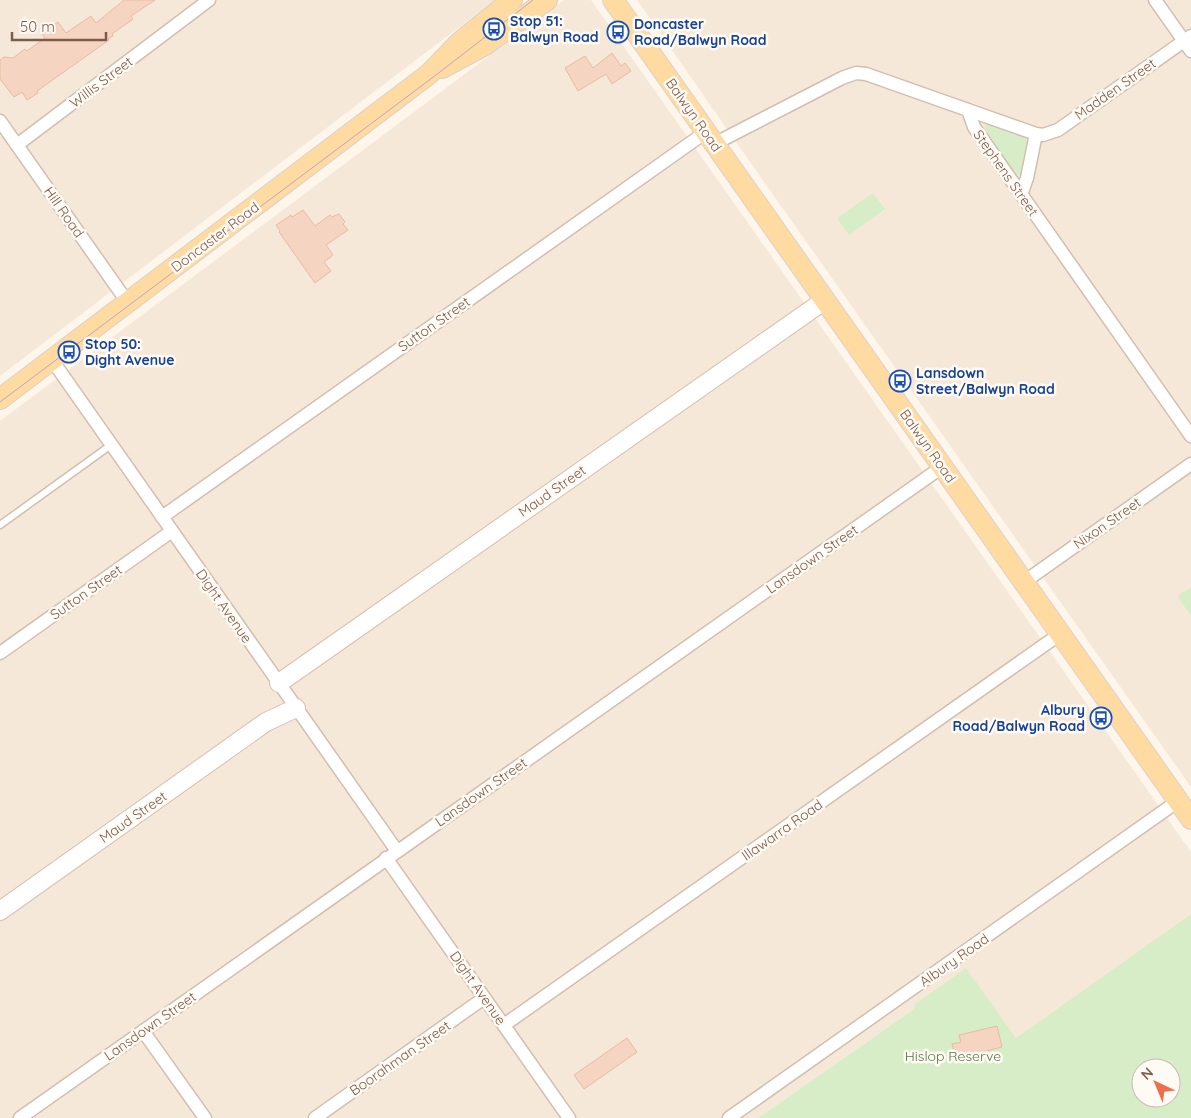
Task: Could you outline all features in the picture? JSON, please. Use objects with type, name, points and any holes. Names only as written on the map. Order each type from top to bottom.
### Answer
[{"type":"main road","name":"Doncaster Road","points":[[0,398],[429,74],[461,41],[512,0]]},
{"type":"main road","name":"Doncaster Road","points":[[429,74],[485,46],[546,0]]},
{"type":"main road","name":"Balwyn Road","points":[[613,0],[1191,819]]},
{"type":"street","name":"Willis Street","points":[[17,145],[209,0]]},
{"type":"street","points":[[1155,0],[1189,42]]},
{"type":"street","name":"Madden Street","points":[[1036,134],[1058,130],[1189,42]]},
{"type":"street","points":[[710,138],[842,78],[856,74],[866,74],[1036,134],[1027,178],[1021,195]]},
{"type":"street","name":"Stephens Street","points":[[968,110],[974,127],[1191,436]]},
{"type":"street","name":"Hill Road","points":[[0,121],[128,303]]},
{"type":"street","name":"Sutton Street","points":[[162,517],[710,138]]},
{"type":"street","name":"Maud Street","points":[[279,683],[825,300]]},
{"type":"street","name":"Dight Avenue","points":[[52,360],[293,703],[484,998],[569,1118]]},
{"type":"street","name":"Nixon Street","points":[[1024,582],[1191,464]]},
{"type":"street","name":"Lansdown Street","points":[[20,1118],[942,467]]},
{"type":"street","name":"Sutton Street","points":[[0,653],[172,531]]},
{"type":"street","name":"Illawarra Road","points":[[504,1026],[1060,634]]},
{"type":"street","name":"Maud Street","points":[[0,911],[293,703]]},
{"type":"street","name":"Albury Road","points":[[729,1118],[1178,801]]},
{"type":"street","name":"Boorahman Street","points":[[315,1118],[484,998]]},
{"type":"street","points":[[143,1031],[205,1118]]},
{"type":"lane","points":[[0,525],[111,445]]},
{"type":"shaded area","points":[[0,0],[495,0],[0,376]]},
{"type":"shaded area","points":[[564,0],[591,0],[1191,852],[1191,914],[1016,1039],[966,969],[916,1004],[914,1009],[758,1118],[0,1118],[0,421]]},
{"type":"shaded area","points":[[637,0],[1191,0],[1191,787],[743,152]]},
{"type":"green space","points":[[988,124],[1025,137],[1027,142],[1020,175],[1014,174],[984,130]]},
{"type":"green space","points":[[873,193],[885,209],[849,235],[837,218]]},
{"type":"green space","points":[[1191,587],[1191,616],[1177,596]]},
{"type":"green space","name":"Hislop Reserve","points":[[1191,914],[1191,1118],[758,1118],[914,1009],[915,1004],[966,968],[1016,1038]]},
{"type":"building","points":[[124,0],[155,0],[131,16],[133,19],[112,34],[113,36],[109,40],[37,91],[38,93],[27,100],[22,92],[14,97],[0,79],[0,60],[4,57],[13,58],[25,49],[27,51],[45,38],[42,34],[58,22],[66,33],[91,16],[96,23]]},
{"type":"building","points":[[612,53],[621,66],[625,63],[631,71],[612,84],[606,74],[578,91],[565,68],[585,56],[593,68]]},
{"type":"building","points":[[303,210],[315,226],[330,215],[332,217],[339,214],[348,230],[326,245],[333,255],[324,262],[331,271],[315,283],[276,225]]},
{"type":"building","points":[[997,1026],[1002,1047],[956,1059],[952,1044],[961,1042],[959,1035]]},
{"type":"building","points":[[627,1038],[637,1052],[584,1089],[574,1075]]},
{"type":"tram line","points":[[0,402],[533,0]]},
{"type":"place","name":"Stop 51: Balwyn Road","points":[[494,29]]},
{"type":"place","name":"Doncaster Road/Balwyn Road","points":[[618,32]]},
{"type":"place","name":"Stop 50: Dight Avenue","points":[[69,352]]},
{"type":"place","name":"Lansdown Street/Balwyn Road","points":[[900,381]]},
{"type":"place","name":"Albury Road/Balwyn Road","points":[[1101,718]]}]
